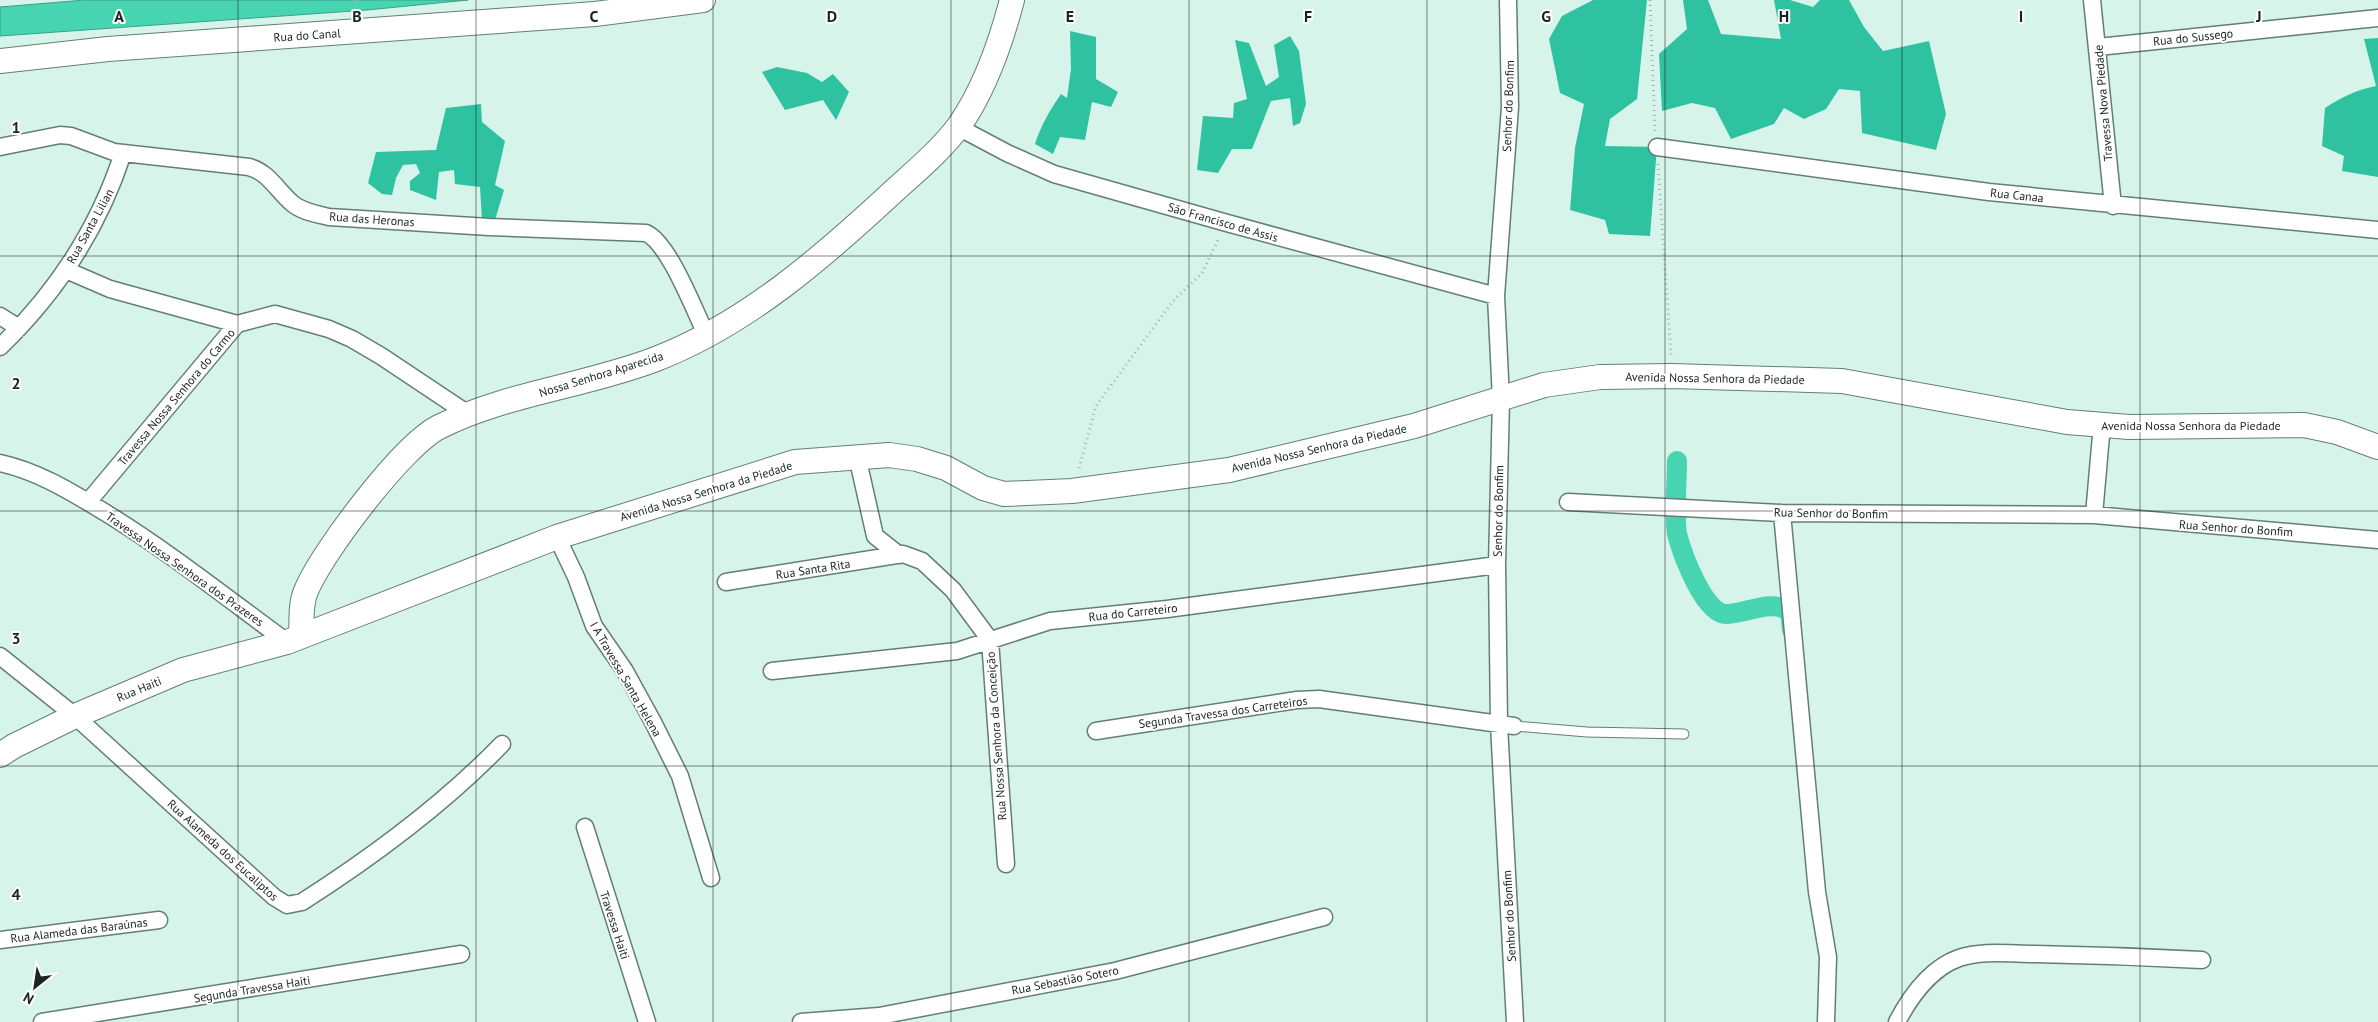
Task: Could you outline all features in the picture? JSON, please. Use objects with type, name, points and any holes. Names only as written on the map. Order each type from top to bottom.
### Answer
[{"type":"street","name":"Rua do Canal","points":[[0,61],[108,49],[595,14],[703,0]]},
{"type":"street","name":"Nossa Senhora Aparecida","points":[[294,639],[305,592],[314,575],[352,517],[402,459],[428,433],[468,414],[664,356],[740,316],[778,289],[845,235],[936,152],[958,127],[974,102],[993,56],[1012,0]]},
{"type":"street","name":"Senhor do Bonfim","points":[[1508,0],[1510,108],[1496,296],[1500,399],[1497,566],[1507,725],[1515,1022]]},
{"type":"street","name":"Travessa Nova Piedade","points":[[2092,0],[2113,206]]},
{"type":"street","name":"Rua do Sussego","points":[[2098,47],[2378,18]]},
{"type":"street","name":"São Francisco de Assis","points":[[958,127],[1007,153],[1054,174],[1227,224],[1496,296]]},
{"type":"street","name":"Rua das Heronas","points":[[0,147],[60,135],[71,136],[123,153],[249,167],[265,174],[293,204],[315,214],[329,216],[489,228],[646,233],[659,242],[669,257],[706,334]]},
{"type":"street","name":"Rua Canaa","points":[[1657,147],[1950,187],[2113,206],[2378,230]]},
{"type":"street","name":"Rua Santa Lilian","points":[[66,270],[104,205],[123,153]]},
{"type":"street","name":"Travessa Nossa Senhora do Carmo","points":[[66,270],[110,289],[237,324],[88,502]]},
{"type":"street","points":[[0,347],[52,290],[66,270]]},
{"type":"street","points":[[237,324],[275,314],[329,328],[381,356],[468,414]]},
{"type":"street","points":[[0,316],[19,328]]},
{"type":"street","name":"Avenida Nossa Senhora da Piedade","points":[[294,639],[557,537],[795,462],[857,456],[888,456],[917,459],[946,468],[983,488],[1004,494],[1072,491],[1229,470],[1414,426],[1544,385],[1600,377],[1672,376],[1842,381],[2067,422],[2129,427],[2304,425],[2337,432],[2378,447]]},
{"type":"street","points":[[2094,515],[2102,424]]},
{"type":"street","name":"Rua Nossa Senhora da Conceição","points":[[857,456],[875,536],[899,555],[915,557],[927,564],[953,590],[990,640],[1006,864]]},
{"type":"street","name":"Travessa Nossa Senhora dos Prazeres","points":[[0,462],[53,482],[88,502],[142,535],[294,639]]},
{"type":"street","name":"Rua Senhor do Bonfim","points":[[1568,502],[1782,513],[2094,515],[2378,540]]},
{"type":"street","points":[[1782,513],[1817,892],[1828,957],[1826,1022]]},
{"type":"street","name":"I A Travessa Santa Helena","points":[[557,537],[576,577],[594,626],[625,671],[680,776],[712,878]]},
{"type":"street","name":"Rua Santa Rita","points":[[726,582],[899,555]]},
{"type":"street","name":"Rua do Carreteiro","points":[[772,670],[950,652],[1050,621],[1167,609],[1497,566]]},
{"type":"street","name":"Rua Haiti","points":[[0,755],[14,746],[75,716],[183,670],[294,639]]},
{"type":"street","name":"Rua Alameda dos Eucaliptos","points":[[0,656],[75,716],[274,897],[287,905],[302,902],[408,828],[470,777],[502,744]]},
{"type":"street","name":"Segunda Travessa dos Carreteiros","points":[[1096,731],[1297,700],[1319,699],[1507,725]]},
{"type":"street","name":"Travessa Haiti","points":[[584,827],[647,1022]]},
{"type":"street","name":"Rua Sebastião Sotero","points":[[802,1022],[879,1016],[1114,971],[1324,917]]},
{"type":"street","name":"Rua Alameda das Baraúnas","points":[[0,940],[159,920]]},
{"type":"street","name":"Segunda Travessa Haiti","points":[[42,1022],[461,954]]},
{"type":"street","points":[[1896,1022],[1914,993],[1933,975],[1950,962],[1973,955],[2103,955],[2202,960]]},
{"type":"lane","points":[[1507,725],[1587,732],[1684,734]]},
{"type":"path","points":[[355,0],[356,14]]},
{"type":"path","points":[[1650,0],[1657,147],[1672,376]]},
{"type":"path","points":[[1072,491],[1096,406],[1173,301],[1202,273],[1227,224]]},
{"type":"shaded area","points":[[85,0],[468,0],[367,10],[0,36],[0,7]]},
{"type":"shaded area","points":[[1593,0],[1647,0],[1637,99],[1610,119],[1605,146],[1657,147],[1650,236],[1609,234],[1605,220],[1570,210],[1575,148],[1584,104],[1560,93],[1549,39],[1562,16]]},
{"type":"shaded area","points":[[1683,0],[1708,0],[1721,34],[1781,39],[1774,0],[1790,0],[1813,7],[1820,0],[1849,0],[1864,27],[1883,51],[1929,41],[1946,114],[1936,150],[1862,133],[1860,91],[1839,89],[1826,109],[1804,119],[1784,108],[1774,124],[1731,139],[1715,108],[1692,103],[1662,111],[1659,54],[1687,29]]},
{"type":"shaded area","points":[[1070,31],[1096,37],[1096,79],[1118,92],[1111,107],[1092,102],[1085,140],[1060,137],[1053,154],[1035,144],[1046,118],[1061,94],[1067,98],[1071,69]]},
{"type":"shaded area","points":[[1290,36],[1299,51],[1306,104],[1300,123],[1293,126],[1290,98],[1271,101],[1252,149],[1232,149],[1218,173],[1197,170],[1203,116],[1233,118],[1234,103],[1247,99],[1235,40],[1249,43],[1266,86],[1279,77],[1274,45]]},
{"type":"shaded area","points":[[2378,38],[2378,177],[2342,171],[2344,156],[2322,146],[2325,108],[2349,94],[2376,86],[2364,39]]},
{"type":"shaded area","points":[[777,67],[807,73],[822,82],[833,74],[849,92],[836,120],[823,100],[785,110],[762,72]]},
{"type":"shaded area","points":[[481,104],[482,122],[505,141],[495,185],[504,190],[495,220],[482,220],[480,187],[455,184],[454,170],[439,172],[436,200],[410,190],[410,181],[420,173],[416,164],[403,165],[396,178],[392,195],[382,194],[368,183],[376,152],[436,150],[446,108]]},
{"type":"waterway","points":[[1677,461],[1677,534],[1689,568],[1702,594],[1718,612],[1727,614],[1766,606],[1774,606],[1790,611],[1792,630]]}]
